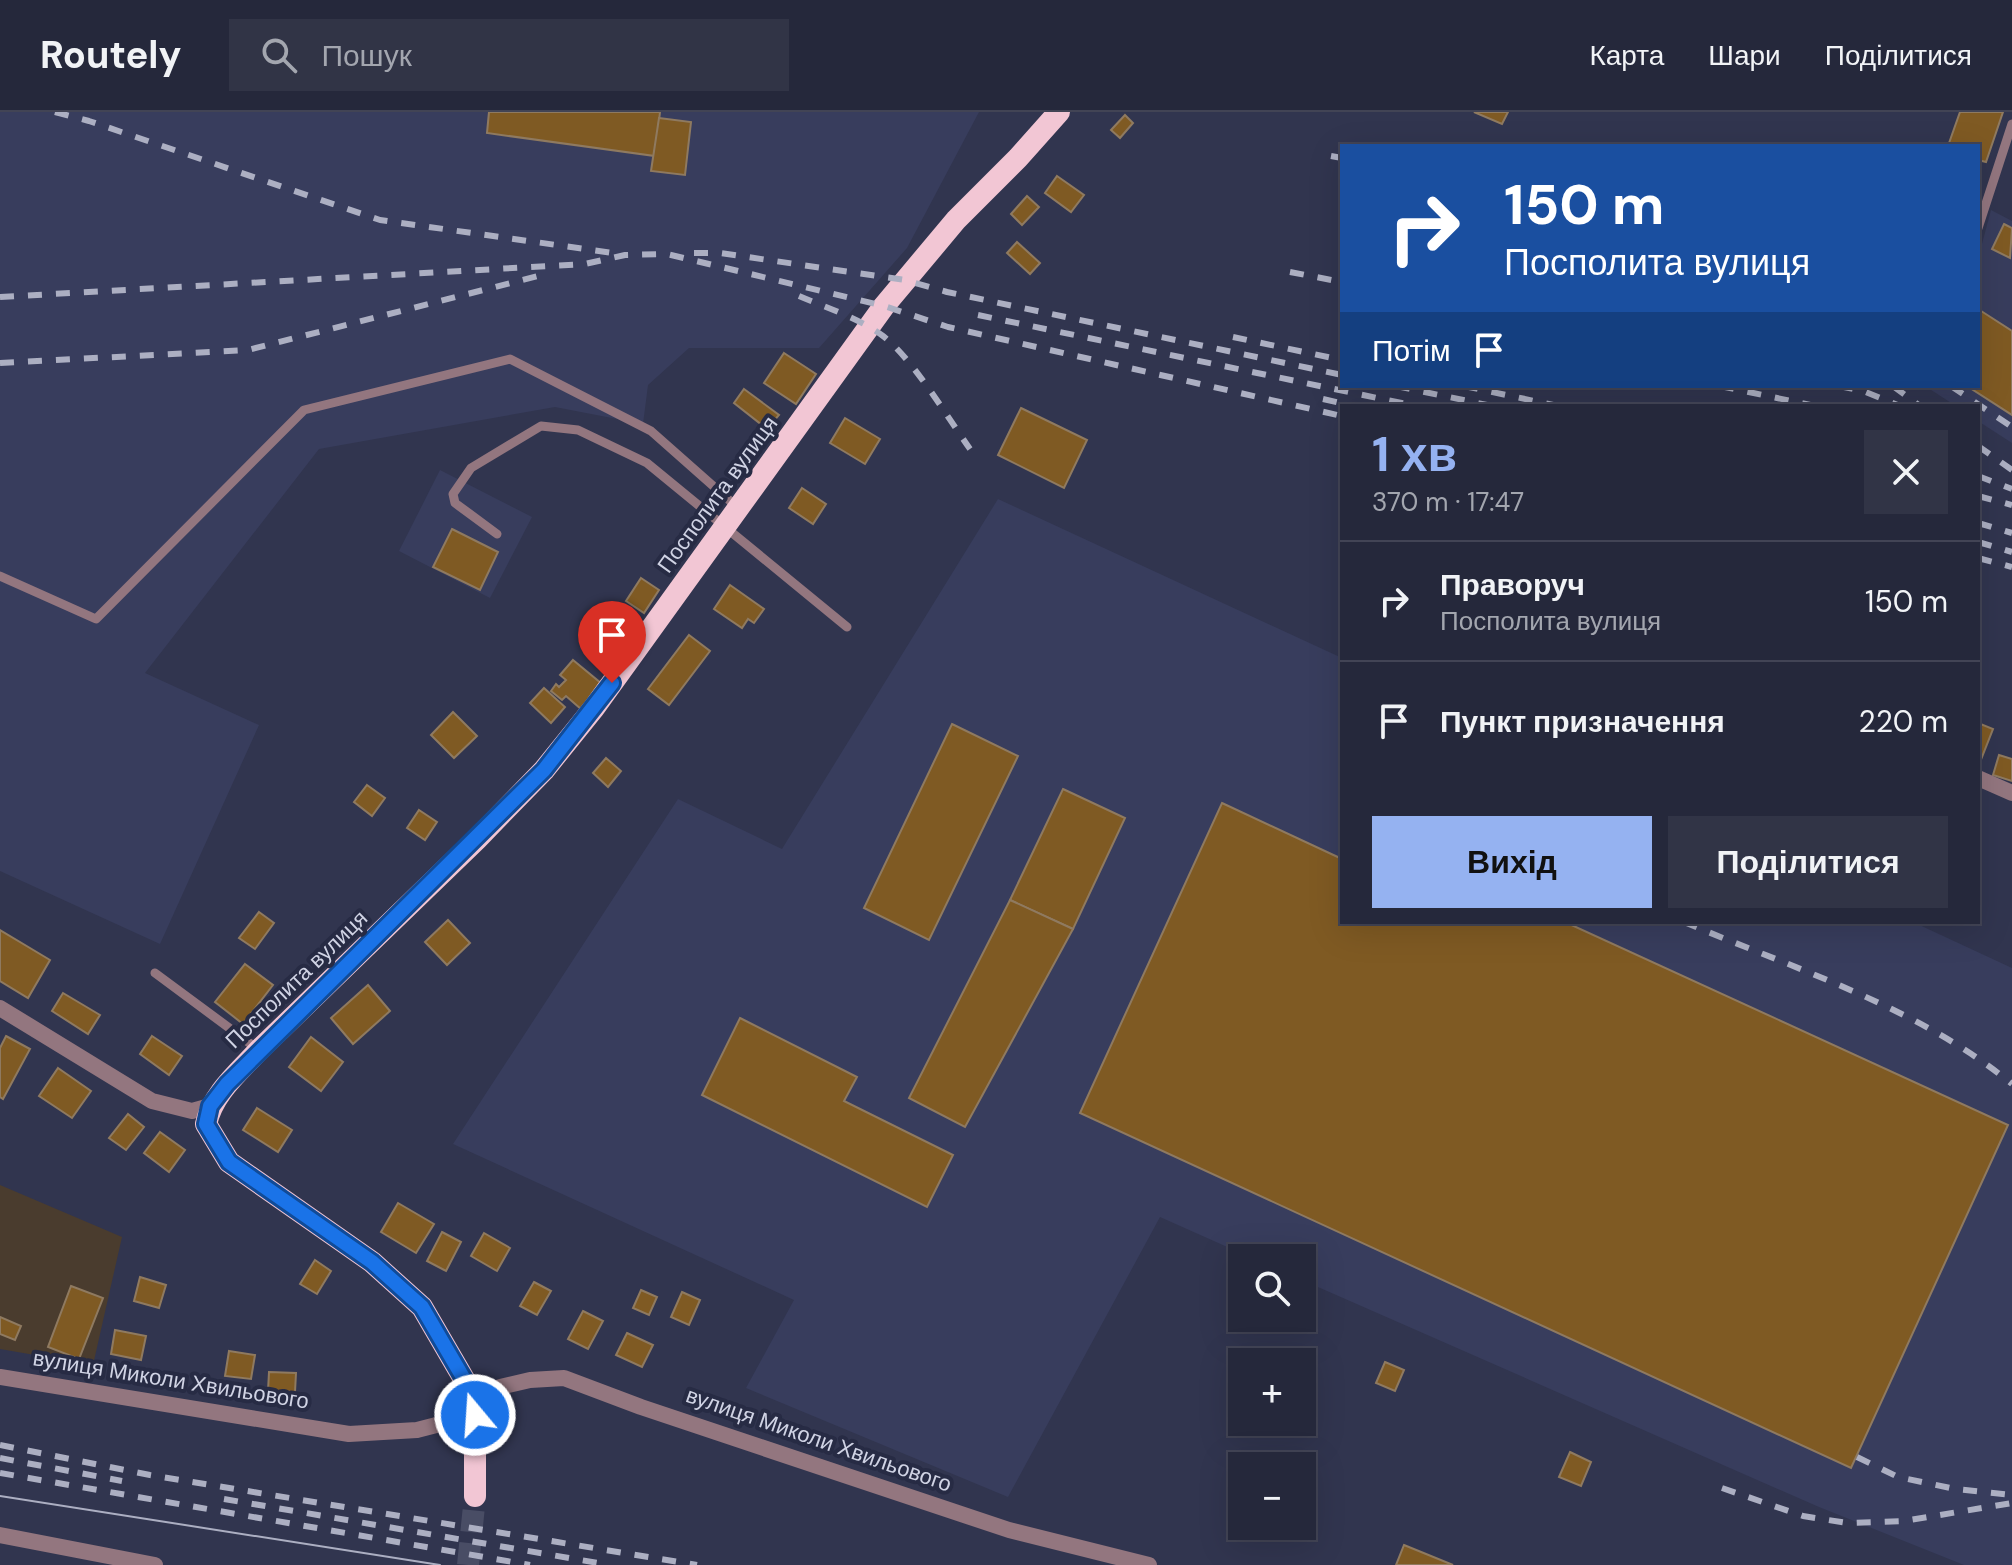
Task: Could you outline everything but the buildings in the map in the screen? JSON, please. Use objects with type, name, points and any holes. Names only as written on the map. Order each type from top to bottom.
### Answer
[{"type":"highway","name":"Посполита вулиця","points":[[210,1106],[259,1050],[544,770],[594,708],[898,289],[956,220],[1059,112]]},
{"type":"highway","points":[[210,1106],[206,1124],[229,1162],[372,1262],[422,1307],[475,1406],[475,1496]]},
{"type":"street","points":[[1980,779],[2012,793]]},
{"type":"street","points":[[0,1008],[152,1101],[192,1111],[210,1106]]},
{"type":"street","name":"вулиця Миколи Хвильового","points":[[0,1377],[349,1434],[417,1430],[475,1406],[500,1387],[530,1380],[564,1378],[641,1407],[1009,1530],[1149,1565]]},
{"type":"street","points":[[0,1535],[155,1565]]},
{"type":"lane","points":[[1980,222],[2012,124]]},
{"type":"lane","points":[[0,576],[96,619],[304,410],[510,359],[651,431],[739,508]]},
{"type":"lane","points":[[497,534],[455,503],[453,494],[471,468],[541,426],[578,430],[647,463],[847,627]]},
{"type":"lane","points":[[155,973],[259,1050]]},
{"type":"shaded area","points":[[0,112],[979,112],[907,248],[819,348],[689,348],[648,385],[643,424],[555,407],[319,449],[145,673],[259,725],[160,944],[0,871]]},
{"type":"shaded area","points":[[1991,210],[2012,221],[2012,443],[1980,422],[1980,404],[1953,404],[1928,388],[1980,388],[1982,244]]},
{"type":"shaded area","points":[[440,470],[532,517],[490,598],[399,551]]},
{"type":"shaded area","points":[[998,499],[1340,657],[1340,924],[1917,924],[2012,968],[2012,1565],[1964,1565],[1819,1507],[1316,1286],[1316,1244],[1228,1244],[1228,1247],[1160,1217],[1008,1497],[746,1388],[794,1300],[453,1144],[678,799],[782,849]]},
{"type":"shaded area","points":[[0,1185],[122,1237],[93,1365],[0,1349]]},
{"type":"tunnel","points":[[468,1565],[475,1496]]},
{"type":"tram line","points":[[0,1496],[440,1565]]},
{"type":"railway","points":[[55,112],[380,220],[613,253]]},
{"type":"railway","points":[[1331,156],[1340,158]]},
{"type":"railway","points":[[694,253],[720,253],[905,280],[947,292],[1340,375]]},
{"type":"railway","points":[[0,297],[585,264],[625,255],[667,254],[884,306],[948,327],[1340,416]]},
{"type":"railway","points":[[1290,272],[1340,282]]},
{"type":"railway","points":[[0,363],[248,350],[546,274]]},
{"type":"railway","points":[[799,296],[864,324],[883,336],[917,373],[970,449]]},
{"type":"railway","points":[[978,315],[1406,404]]},
{"type":"railway","points":[[1233,337],[1340,360]]},
{"type":"railway","points":[[1406,388],[1482,404]]},
{"type":"railway","points":[[1473,388],[1549,404]]},
{"type":"railway","points":[[1730,388],[1806,404]]},
{"type":"railway","points":[[1849,388],[1895,404]]},
{"type":"railway","points":[[1896,388],[1917,404]]},
{"type":"railway","points":[[1954,388],[1978,404]]},
{"type":"railway","points":[[1323,399],[1345,404]]},
{"type":"railway","points":[[1980,405],[2012,427]]},
{"type":"railway","points":[[1980,447],[2012,470]]},
{"type":"railway","points":[[1980,477],[2012,489]]},
{"type":"railway","points":[[1980,497],[2012,505]]},
{"type":"railway","points":[[1980,524],[2012,533]]},
{"type":"railway","points":[[1980,543],[2012,552]]},
{"type":"railway","points":[[1980,559],[2012,567]]},
{"type":"railway","points":[[1689,924],[1897,1011],[1976,1057],[2012,1084]]},
{"type":"railway","points":[[0,1445],[150,1475],[697,1565]]},
{"type":"railway","points":[[1857,1457],[1898,1477],[1955,1489],[2012,1495]]},
{"type":"railway","points":[[0,1458],[122,1481]]},
{"type":"railway","points":[[0,1473],[530,1565]]},
{"type":"railway","points":[[1722,1488],[1803,1516],[1847,1523],[1904,1521],[2012,1503]]},
{"type":"railway","points":[[224,1499],[610,1565]]},
{"type":"route","points":[[475,1415],[475,1398],[422,1307],[372,1262],[229,1162],[206,1124],[210,1106],[227,1084],[544,770],[612,683]]}]
